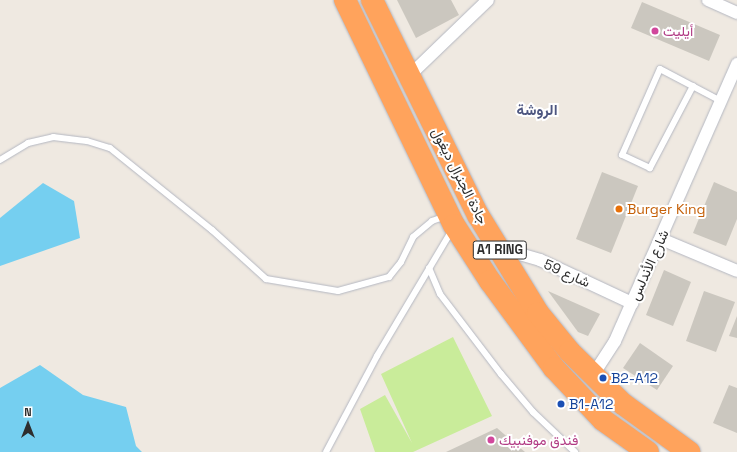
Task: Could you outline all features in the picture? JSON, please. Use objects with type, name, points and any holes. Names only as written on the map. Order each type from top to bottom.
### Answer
[{"type":"highway","name":"جادة الجنرال ديغول","points":[[345,0],[452,220],[490,281],[554,368],[603,420],[648,452]]},
{"type":"highway","name":"جادة الجنرال ديغول","points":[[372,0],[410,75],[459,178],[538,314],[593,375],[645,422],[689,452]]},
{"type":"street","points":[[410,75],[488,0]]},
{"type":"street","points":[[708,0],[737,13]]},
{"type":"street","name":"شارع الأندلس","points":[[593,375],[615,341],[737,64]]},
{"type":"street","points":[[661,239],[737,271]]},
{"type":"street","name":"شارع 59","points":[[499,248],[554,266],[632,303]]},
{"type":"lane","points":[[693,86],[650,168],[622,155],[660,69],[693,86],[721,101]]},
{"type":"lane","points":[[0,160],[28,143],[53,137],[87,141],[110,148],[206,225],[266,279],[338,291],[388,277],[401,262],[413,237],[432,221],[452,220],[429,268],[326,452]]},
{"type":"lane","points":[[429,268],[440,294],[501,374],[534,412],[575,452]]},
{"type":"green space","points":[[453,337],[492,416],[413,452],[375,452],[360,409],[385,395],[412,443],[381,374]]},
{"type":"water","points":[[43,183],[74,201],[80,238],[0,266],[0,218]]},
{"type":"water","points":[[40,365],[83,395],[126,407],[136,446],[142,452],[0,452],[0,388]]},
{"type":"building","points":[[397,0],[451,0],[459,15],[416,38]]},
{"type":"building","points":[[642,2],[720,35],[709,61],[631,28]]},
{"type":"building","points":[[602,172],[638,186],[611,253],[576,239]]},
{"type":"building","points":[[714,182],[737,192],[737,219],[726,246],[693,233]]},
{"type":"building","points":[[664,270],[691,282],[673,326],[646,315]]},
{"type":"building","points":[[548,291],[600,314],[588,336],[578,332]]},
{"type":"building","points":[[704,291],[735,302],[716,352],[686,341]]},
{"type":"building","points":[[737,316],[737,338],[729,336]]},
{"type":"building","points":[[640,343],[673,366],[657,390],[623,368]]},
{"type":"building","points":[[729,385],[737,388],[737,433],[713,423]]},
{"type":"building","name":"فندق موفنبيك","points":[[497,428],[525,452],[446,452]]},
{"type":"place","name":"أيليت","points":[[655,31]]},
{"type":"place","name":"Burger King","points":[[619,209]]},
{"type":"place","name":"B2-A12","points":[[603,378]]},
{"type":"place","name":"B1-A12","points":[[561,404]]},
{"type":"place","name":"فندق موفنبيك","points":[[491,440]]},
{"type":"district","name":"الروشة","points":[[537,110]]}]
